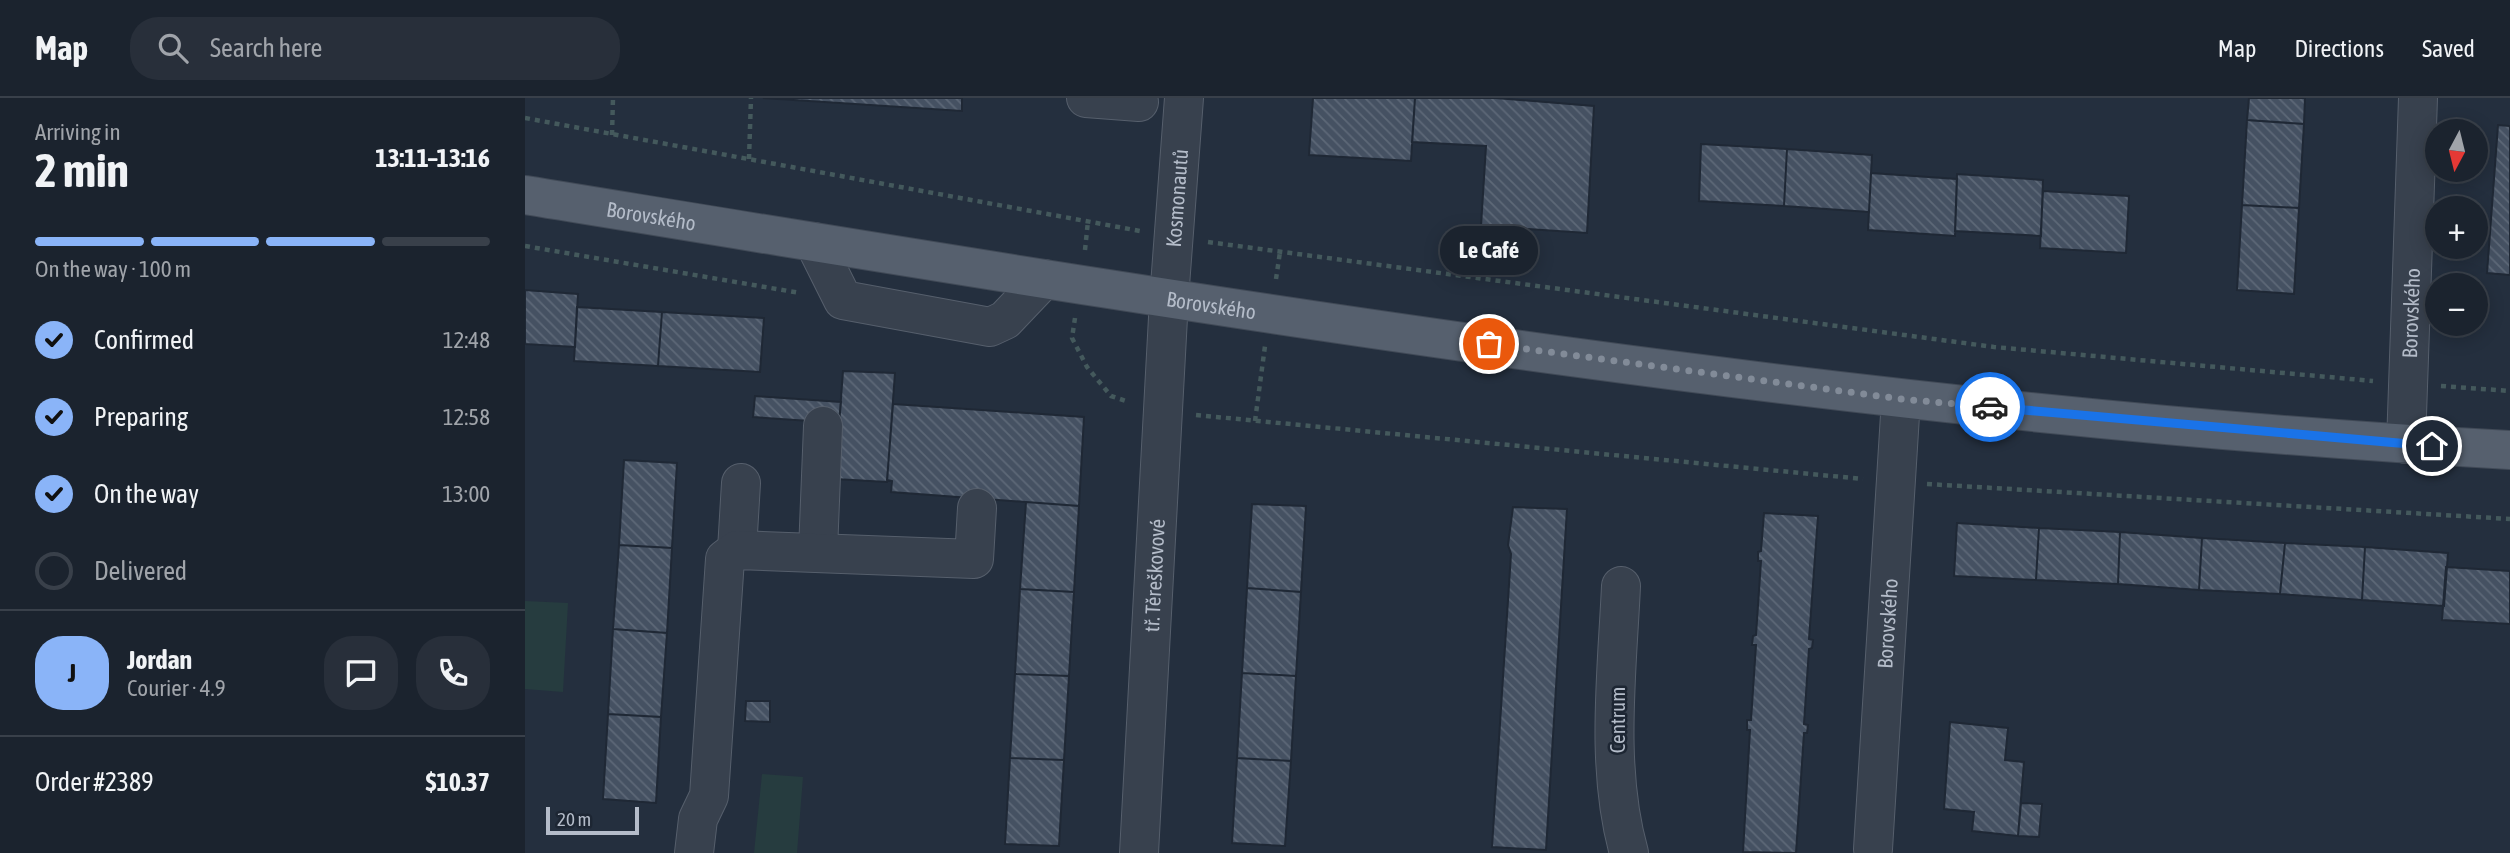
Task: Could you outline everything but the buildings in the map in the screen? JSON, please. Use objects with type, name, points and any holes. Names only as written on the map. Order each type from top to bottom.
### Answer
[{"type":"main road","name":"Borovského","points":[[525,195],[1169,299],[1901,399],[2406,444],[2510,450]]},
{"type":"street","points":[[1086,98],[1139,102]]},
{"type":"street","name":"Kosmonautů","points":[[1169,299],[1184,98]]},
{"type":"street","name":"Borovského","points":[[2406,444],[2418,98]]},
{"type":"street","points":[[814,242],[842,300],[990,327],[1005,320],[1044,279]]},
{"type":"street","name":"tř. Těreškovové","points":[[1139,853],[1169,299]]},
{"type":"street","name":"Borovského","points":[[1879,852],[1901,399]]},
{"type":"street","points":[[818,551],[823,426]]},
{"type":"street","points":[[737,550],[741,483]]},
{"type":"street","points":[[694,853],[698,819],[709,796],[725,559],[737,550],[974,559],[977,508]]},
{"type":"street","name":"Centrum","points":[[1621,586],[1614,733],[1624,836],[1629,853]]},
{"type":"path","points":[[612,135],[613,98]]},
{"type":"path","points":[[749,159],[751,98]]},
{"type":"path","points":[[525,118],[1174,237],[1994,347],[2510,391]]},
{"type":"path","points":[[525,246],[842,300]]},
{"type":"path","points":[[1072,338],[1087,367],[1111,397],[1163,412],[1895,482],[2510,519]]},
{"type":"green space","points":[[525,601],[568,603],[563,692],[525,689]]},
{"type":"green space","points":[[762,774],[803,777],[797,853],[754,853]]},
{"type":"way so far","points":[[1489,344],[1901,399],[1990,407]]},
{"type":"place","name":"Le Café","points":[[1489,344]]},
{"type":"route","points":[[1990,407],[2432,446]]}]
